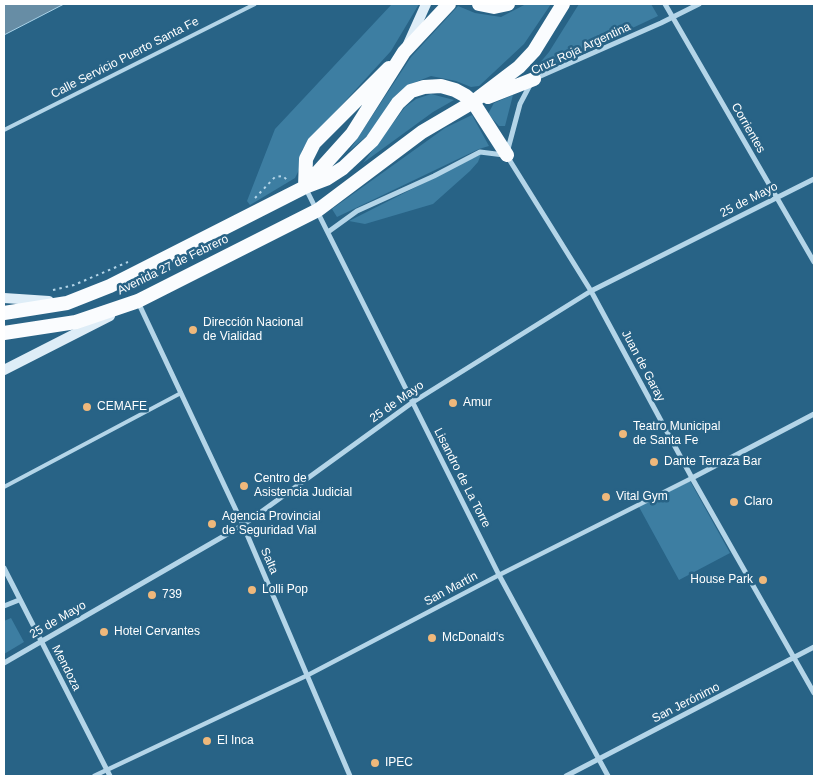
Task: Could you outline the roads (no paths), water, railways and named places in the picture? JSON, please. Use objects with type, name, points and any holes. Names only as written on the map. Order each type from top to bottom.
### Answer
[{"type":"highway","points":[[304,186],[306,159],[314,143],[449,4]]},
{"type":"highway","points":[[479,4],[494,6],[508,4]]},
{"type":"highway","points":[[473,102],[526,60],[563,4]]},
{"type":"highway","points":[[304,186],[352,134],[404,52]]},
{"type":"highway","points":[[473,102],[534,79]]},
{"type":"highway","points":[[304,186],[336,174],[372,141],[398,103],[410,91],[424,87],[447,87],[466,96],[473,102],[507,155]]},
{"type":"highway","name":"Avenida 27 de Febrero","points":[[4,333],[76,322],[138,301],[318,210],[422,132],[473,102]]},
{"type":"highway","name":"Avenida 27 de Febrero","points":[[4,314],[75,300],[110,286],[304,186]]},
{"type":"main road","points":[[404,52],[426,4]]},
{"type":"main road","name":"Avenida 27 de Febrero","points":[[4,298],[48,302],[75,300]]},
{"type":"main road","points":[[4,370],[138,301]]},
{"type":"street","name":"Corrientes","points":[[665,4],[814,262]]},
{"type":"street","name":"Cruz Roja Argentina","points":[[507,155],[520,104],[534,79],[673,18],[699,4]]},
{"type":"street","points":[[328,232],[357,212],[480,152],[507,155]]},
{"type":"street","name":"Juan de Garay","points":[[507,155],[591,291],[692,478],[814,694]]},
{"type":"street","name":"25 de Mayo","points":[[4,663],[243,525],[413,402],[591,291],[814,179]]},
{"type":"street","name":"Lisandro de La Torre","points":[[304,186],[318,210],[500,575],[608,776]]},
{"type":"street","name":"Salta","points":[[138,301],[243,525],[350,776]]},
{"type":"street","name":"San Martín","points":[[94,776],[308,675],[814,414]]},
{"type":"street","name":"Mendoza","points":[[4,568],[110,776]]},
{"type":"street","points":[[4,606],[20,600]]},
{"type":"street","name":"San Jerónimo","points":[[566,776],[814,648]]},
{"type":"lane","name":"Calle Servicio Puerto Santa Fe","points":[[4,130],[255,4]]},
{"type":"lane","points":[[4,487],[181,393]]},
{"type":"place","name":"Dirección Nacional de Vialidad","points":[[193,330]]},
{"type":"place","name":"Amur","points":[[453,403]]},
{"type":"place","name":"CEMAFE","points":[[87,407]]},
{"type":"place","name":"Teatro Municipal de Santa Fe","points":[[623,434]]},
{"type":"place","name":"Dante Terraza Bar","points":[[654,462]]},
{"type":"place","name":"Centro de Asistencia Judicial","points":[[244,486]]},
{"type":"place","name":"Vital Gym","points":[[606,497]]},
{"type":"place","name":"Claro","points":[[734,502]]},
{"type":"place","name":"Agencia Provincial de Seguridad Vial","points":[[212,524]]},
{"type":"place","name":"House Park","points":[[763,580]]},
{"type":"place","name":"Lolli Pop","points":[[252,590]]},
{"type":"place","name":"739","points":[[152,595]]},
{"type":"place","name":"Hotel Cervantes","points":[[104,632]]},
{"type":"place","name":"McDonald's","points":[[432,638]]},
{"type":"place","name":"El Inca","points":[[207,741]]},
{"type":"place","name":"IPEC","points":[[375,763]]}]
